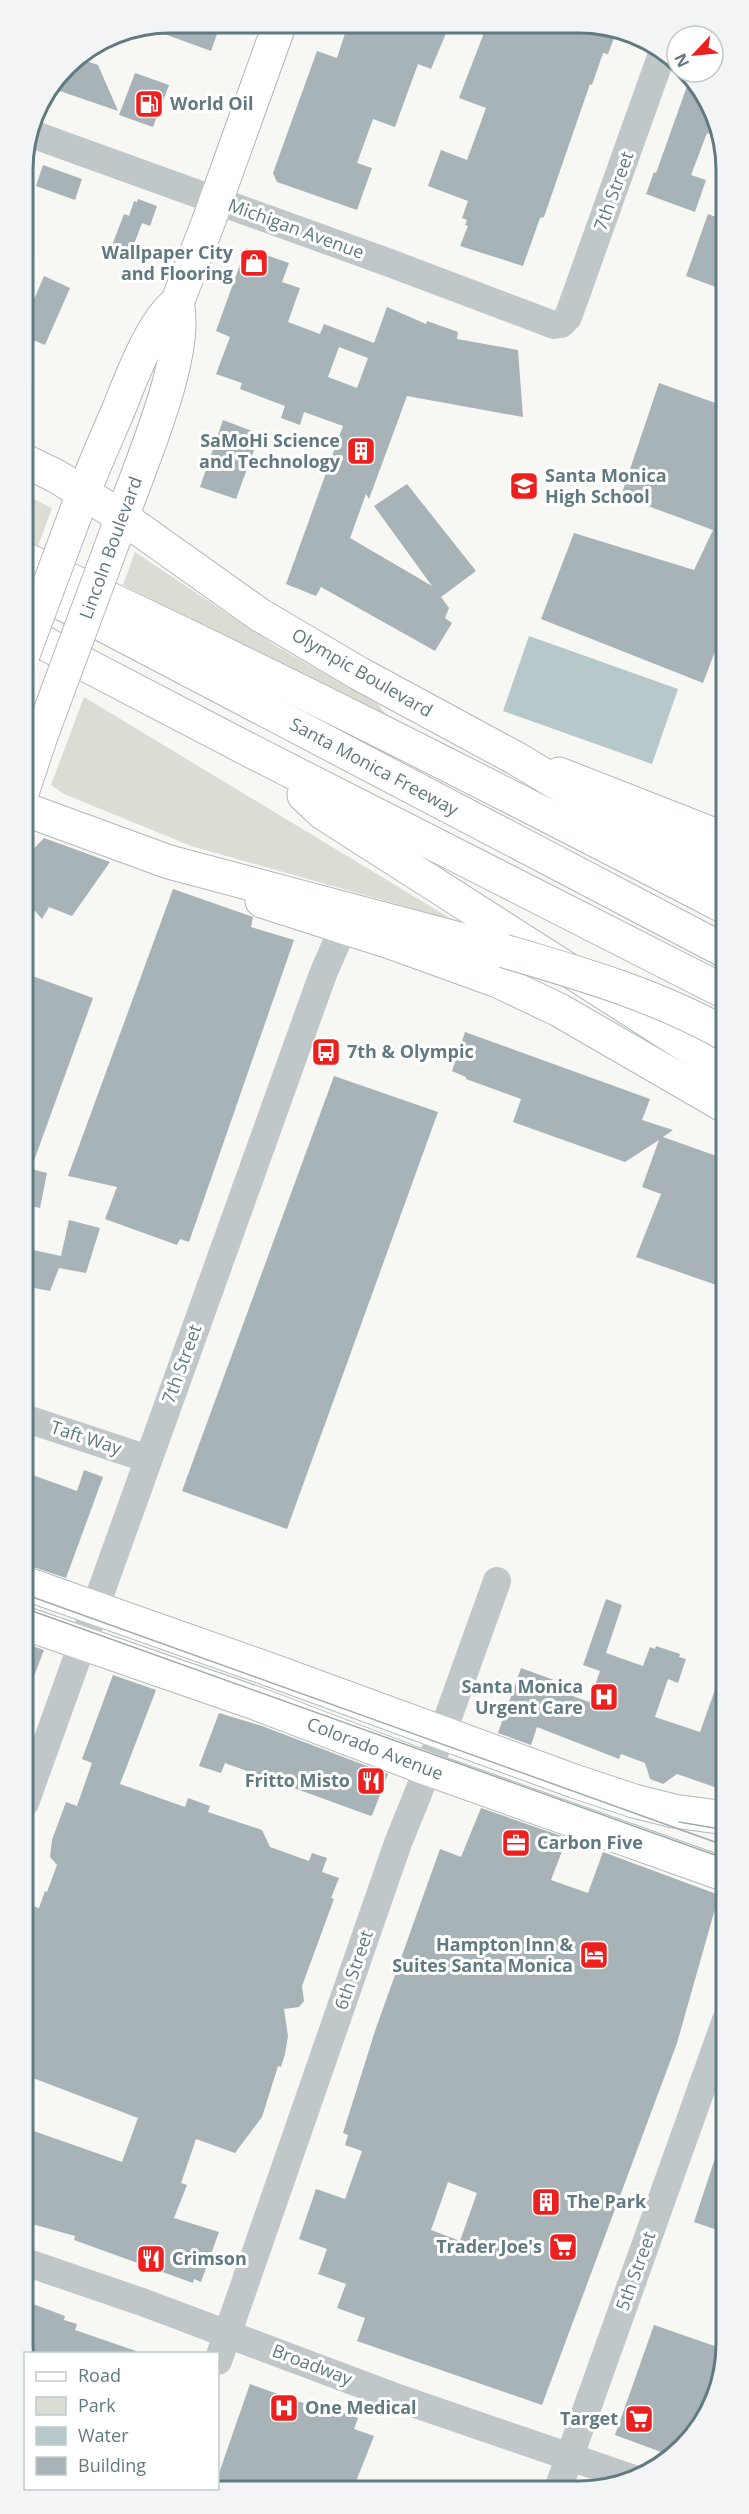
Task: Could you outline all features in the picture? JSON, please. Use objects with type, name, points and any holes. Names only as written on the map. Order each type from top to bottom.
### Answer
[{"type":"main road","name":"Lincoln Boulevard","points":[[33,628],[79,505],[130,382],[155,330],[168,310],[177,303],[276,33]]},
{"type":"main road","name":"Lincoln Boulevard","points":[[33,761],[143,460],[173,366],[178,345],[180,316],[177,303]]},
{"type":"main road","name":"Olympic Boulevard","points":[[33,468],[79,505],[261,615],[360,674],[517,759],[716,836]]},
{"type":"main road","points":[[33,563],[170,626],[500,791],[716,902]]},
{"type":"main road","name":"Santa Monica Freeway","points":[[33,588],[716,946]]},
{"type":"main road","points":[[33,637],[716,987]]},
{"type":"main road","points":[[255,753],[324,813],[716,1064]]},
{"type":"main road","points":[[517,759],[597,807],[716,870]]},
{"type":"main road","points":[[33,811],[169,862],[239,893],[498,981],[559,1010],[716,1101]]},
{"type":"main road","points":[[169,862],[504,951],[596,979],[658,1002],[716,1030]]},
{"type":"main road","name":"Colorado Avenue","points":[[33,1586],[634,1801],[674,1811],[716,1817]]},
{"type":"main road","name":"Colorado Avenue","points":[[33,1626],[255,1703],[428,1769],[716,1871]]},
{"type":"street","name":"7th Street","points":[[561,324],[568,317],[660,59]]},
{"type":"street","name":"Michigan Avenue","points":[[38,136],[499,303],[549,325],[561,324]]},
{"type":"street","name":"7th Street","points":[[33,1780],[323,974],[343,928]]},
{"type":"street","name":"Taft Way","points":[[33,1421],[148,1459]]},
{"type":"street","name":"6th Street","points":[[222,2348],[398,1843],[442,1734],[497,1581]]},
{"type":"street","name":"5th Street","points":[[561,2481],[716,2047]]},
{"type":"street","name":"Broadway","points":[[33,2265],[222,2348],[398,2398],[621,2474]]},
{"type":"green space","points":[[33,499],[52,508],[38,546],[33,543]]},
{"type":"green space","points":[[135,552],[274,645],[378,704],[388,717],[123,585]]},
{"type":"green space","points":[[84,697],[453,920],[191,846],[64,794],[51,785]]},
{"type":"water","points":[[529,636],[678,689],[652,764],[503,711]]},
{"type":"building","points":[[163,33],[217,33],[211,51]]},
{"type":"building","points":[[345,33],[446,33],[431,69],[418,64],[395,127],[373,119],[357,163],[372,168],[357,210],[277,182],[273,173],[317,51],[337,58]]},
{"type":"building","points":[[484,33],[579,33],[614,38],[608,54],[603,53],[592,85],[590,84],[544,217],[540,218],[523,266],[460,246],[468,226],[465,225],[467,220],[462,218],[468,201],[428,186],[441,150],[467,160],[486,108],[459,98]]},
{"type":"building","points":[[86,61],[98,65],[118,111],[59,91]]},
{"type":"building","points":[[135,73],[169,85],[153,127],[119,115]]},
{"type":"building","points":[[687,85],[702,109],[711,134],[707,133],[691,175],[706,180],[695,212],[646,194],[654,172],[656,173]]},
{"type":"building","points":[[43,165],[82,179],[75,200],[36,186]]},
{"type":"building","points":[[138,199],[157,206],[150,226],[142,223],[130,255],[111,248],[124,214],[129,216],[134,201],[137,202]]},
{"type":"building","points":[[708,214],[716,217],[716,287],[686,276]]},
{"type":"building","name":"SaMoHi Science and Technology","points":[[246,248],[289,263],[282,282],[300,288],[288,322],[320,334],[324,324],[374,343],[387,307],[426,324],[427,321],[458,332],[457,339],[518,350],[523,417],[407,396],[369,499],[366,494],[350,538],[432,586],[374,506],[407,484],[476,571],[441,597],[449,608],[445,618],[452,623],[435,651],[321,587],[316,596],[286,584],[343,426],[304,412],[300,425],[281,418],[285,406],[240,389],[242,383],[216,374],[230,337],[216,331]],"holes":[[[339,347],[368,358],[357,388],[328,377]]]},
{"type":"building","points":[[44,276],[70,288],[45,345],[33,340],[33,302]]},
{"type":"building","points":[[659,383],[716,403],[716,649],[703,683],[541,619],[574,533],[694,570],[713,530],[621,496]]},
{"type":"building","points":[[223,420],[260,434],[236,499],[200,487]]},
{"type":"building","points":[[44,838],[110,862],[72,916],[49,907],[42,919],[33,911],[33,850]]},
{"type":"building","points":[[173,889],[253,917],[251,927],[294,940],[189,1242],[180,1239],[177,1245],[105,1219],[117,1187],[68,1176]]},
{"type":"building","points":[[33,976],[93,998],[33,1163]]},
{"type":"building","points":[[465,1032],[650,1099],[642,1120],[673,1130],[663,1137],[716,1156],[716,1285],[636,1257],[661,1194],[642,1187],[659,1140],[625,1162],[513,1122],[521,1099],[466,1079],[452,1071]]},
{"type":"building","points":[[334,1076],[438,1112],[287,1529],[182,1491]]},
{"type":"building","points":[[33,1170],[47,1173],[40,1208],[33,1206]]},
{"type":"building","points":[[69,1220],[100,1228],[86,1273],[59,1268],[50,1291],[33,1288],[33,1250],[61,1256]]},
{"type":"building","points":[[84,1470],[103,1477],[66,1578],[33,1567],[33,1475],[77,1491]]},
{"type":"building","points":[[606,1599],[622,1605],[606,1653],[643,1666],[650,1647],[655,1649],[656,1646],[680,1654],[679,1657],[686,1659],[678,1683],[668,1679],[655,1717],[700,1732],[716,1687],[716,1788],[677,1774],[663,1784],[650,1779],[645,1763],[621,1754],[619,1759],[537,1727],[531,1745],[498,1733],[521,1668],[554,1680],[551,1688],[589,1702],[600,1671],[583,1665]]},
{"type":"building","points":[[33,1646],[44,1650],[33,1679]]},
{"type":"building","points":[[113,1675],[156,1690],[120,1784],[185,1807],[188,1798],[210,1806],[208,1812],[262,1830],[270,1847],[309,1861],[312,1853],[327,1858],[322,1872],[339,1878],[331,1898],[334,1899],[302,1986],[304,2001],[299,2007],[284,2009],[288,2036],[285,2054],[281,2067],[278,2066],[262,2117],[235,2153],[196,2139],[181,2183],[187,2185],[174,2218],[219,2232],[201,2282],[194,2279],[193,2283],[74,2240],[75,2236],[33,2224],[33,2131],[122,2162],[138,2118],[33,2078],[33,1906],[39,1908],[57,1865],[50,1857],[52,1840],[66,1802],[77,1806],[92,1763],[82,1759]]},
{"type":"building","points":[[219,1713],[262,1726],[388,1774],[373,1813],[371,1816],[225,1763],[221,1773],[199,1766]]},
{"type":"building","points":[[481,1808],[567,1838],[551,1880],[588,1893],[603,1852],[716,1894],[716,1906],[677,2043],[542,2405],[357,2341],[365,2318],[337,2308],[346,2284],[318,2274],[327,2249],[299,2239],[316,2189],[345,2199],[362,2151],[345,2145],[348,2135],[343,2133],[375,2031],[440,1849],[461,1857]],"holes":[[[448,2182],[477,2193],[460,2241],[431,2230]]]},
{"type":"building","points":[[716,2155],[716,2230],[694,2222]]},
{"type":"building","points":[[33,2304],[65,2316],[64,2320],[77,2324],[75,2330],[136,2351],[33,2352]]},
{"type":"building","points":[[654,2325],[716,2347],[713,2371],[706,2397],[688,2428],[663,2453],[615,2435]]},
{"type":"building","points":[[250,2384],[323,2410],[325,2406],[358,2418],[354,2429],[374,2436],[356,2481],[219,2481],[219,2473]]},
{"type":"tram line","points":[[33,1597],[716,1842]]},
{"type":"tram line","points":[[33,1611],[716,1855]]},
{"type":"tram line","points":[[679,1822],[716,1828]]},
{"type":"place","name":"World Oil","points":[[149,104]]},
{"type":"place","name":"Wallpaper City and Flooring","points":[[254,263]]},
{"type":"place","name":"SaMoHi Science and Technology","points":[[361,451]]},
{"type":"place","name":"Santa Monica High School","points":[[524,486]]},
{"type":"place","name":"7th & Olympic","points":[[326,1052]]},
{"type":"place","name":"Santa Monica Urgent Care","points":[[604,1697]]},
{"type":"place","name":"Fritto Misto","points":[[371,1781]]},
{"type":"place","name":"Carbon Five","points":[[516,1843]]},
{"type":"place","name":"Hampton Inn & Suites Santa Monica","points":[[594,1955]]},
{"type":"place","name":"The Park","points":[[546,2202]]},
{"type":"place","name":"Trader Joe's","points":[[563,2247]]},
{"type":"place","name":"Crimson","points":[[151,2259]]},
{"type":"place","name":"One Medical","points":[[284,2408]]},
{"type":"place","name":"Target","points":[[639,2419]]}]
